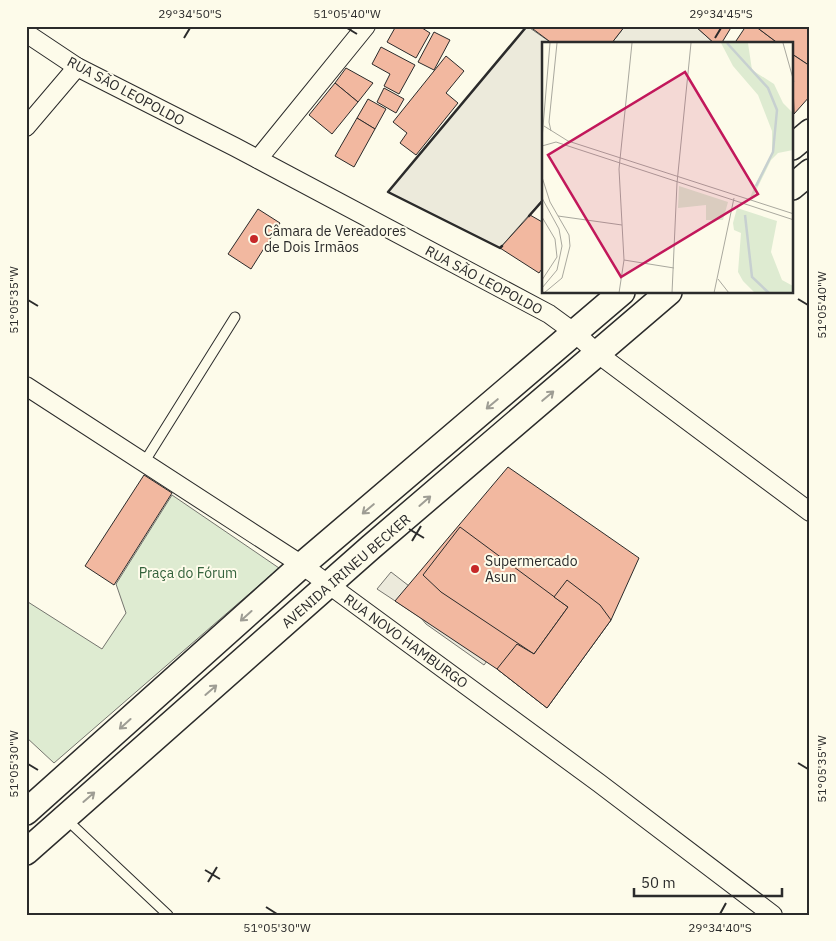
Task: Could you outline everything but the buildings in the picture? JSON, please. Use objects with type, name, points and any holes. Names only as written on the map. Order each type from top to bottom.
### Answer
[{"type":"main road","points":[[794,145],[810,132]]},
{"type":"main road","points":[[65,818],[32,798],[620,294]]},
{"type":"main road","name":"AVENIDA IRINEU BECKER","points":[[26,852],[330,585],[667,294]]},
{"type":"street","points":[[258,159],[366,26]]},
{"type":"street","name":"RUA SÃO LEOPOLDO","points":[[26,32],[77,67],[258,159],[549,314],[575,333],[598,354],[810,512]]},
{"type":"street","points":[[26,126],[77,67]]},
{"type":"street","name":"RUA NOVO HAMBURGO","points":[[26,386],[302,565],[599,782],[773,915]]},
{"type":"lane","points":[[144,461],[235,317]]},
{"type":"lane","points":[[65,818],[168,915]]},
{"type":"green space","name":"Praça do Fórum","points":[[172,495],[279,568],[54,763],[26,737],[26,604],[28,602],[102,649],[126,613],[116,584]]},
{"type":"shaded area","points":[[527,26],[550,42],[542,42],[542,200],[500,248],[388,192]]},
{"type":"shaded area","points":[[625,26],[695,26],[713,42],[613,42]]},
{"type":"shaded area","points":[[391,572],[431,603],[501,642],[484,665],[426,624],[421,618],[377,589]]},
{"type":"wall","points":[[502,246],[500,248],[388,192],[527,26]]},
{"type":"wall","points":[[529,216],[542,201]]},
{"type":"place","name":"Câmara de Vereadores de Dois Irmãos","points":[[254,239]]},
{"type":"place","name":"Supermercado Asun","points":[[475,569]]}]
